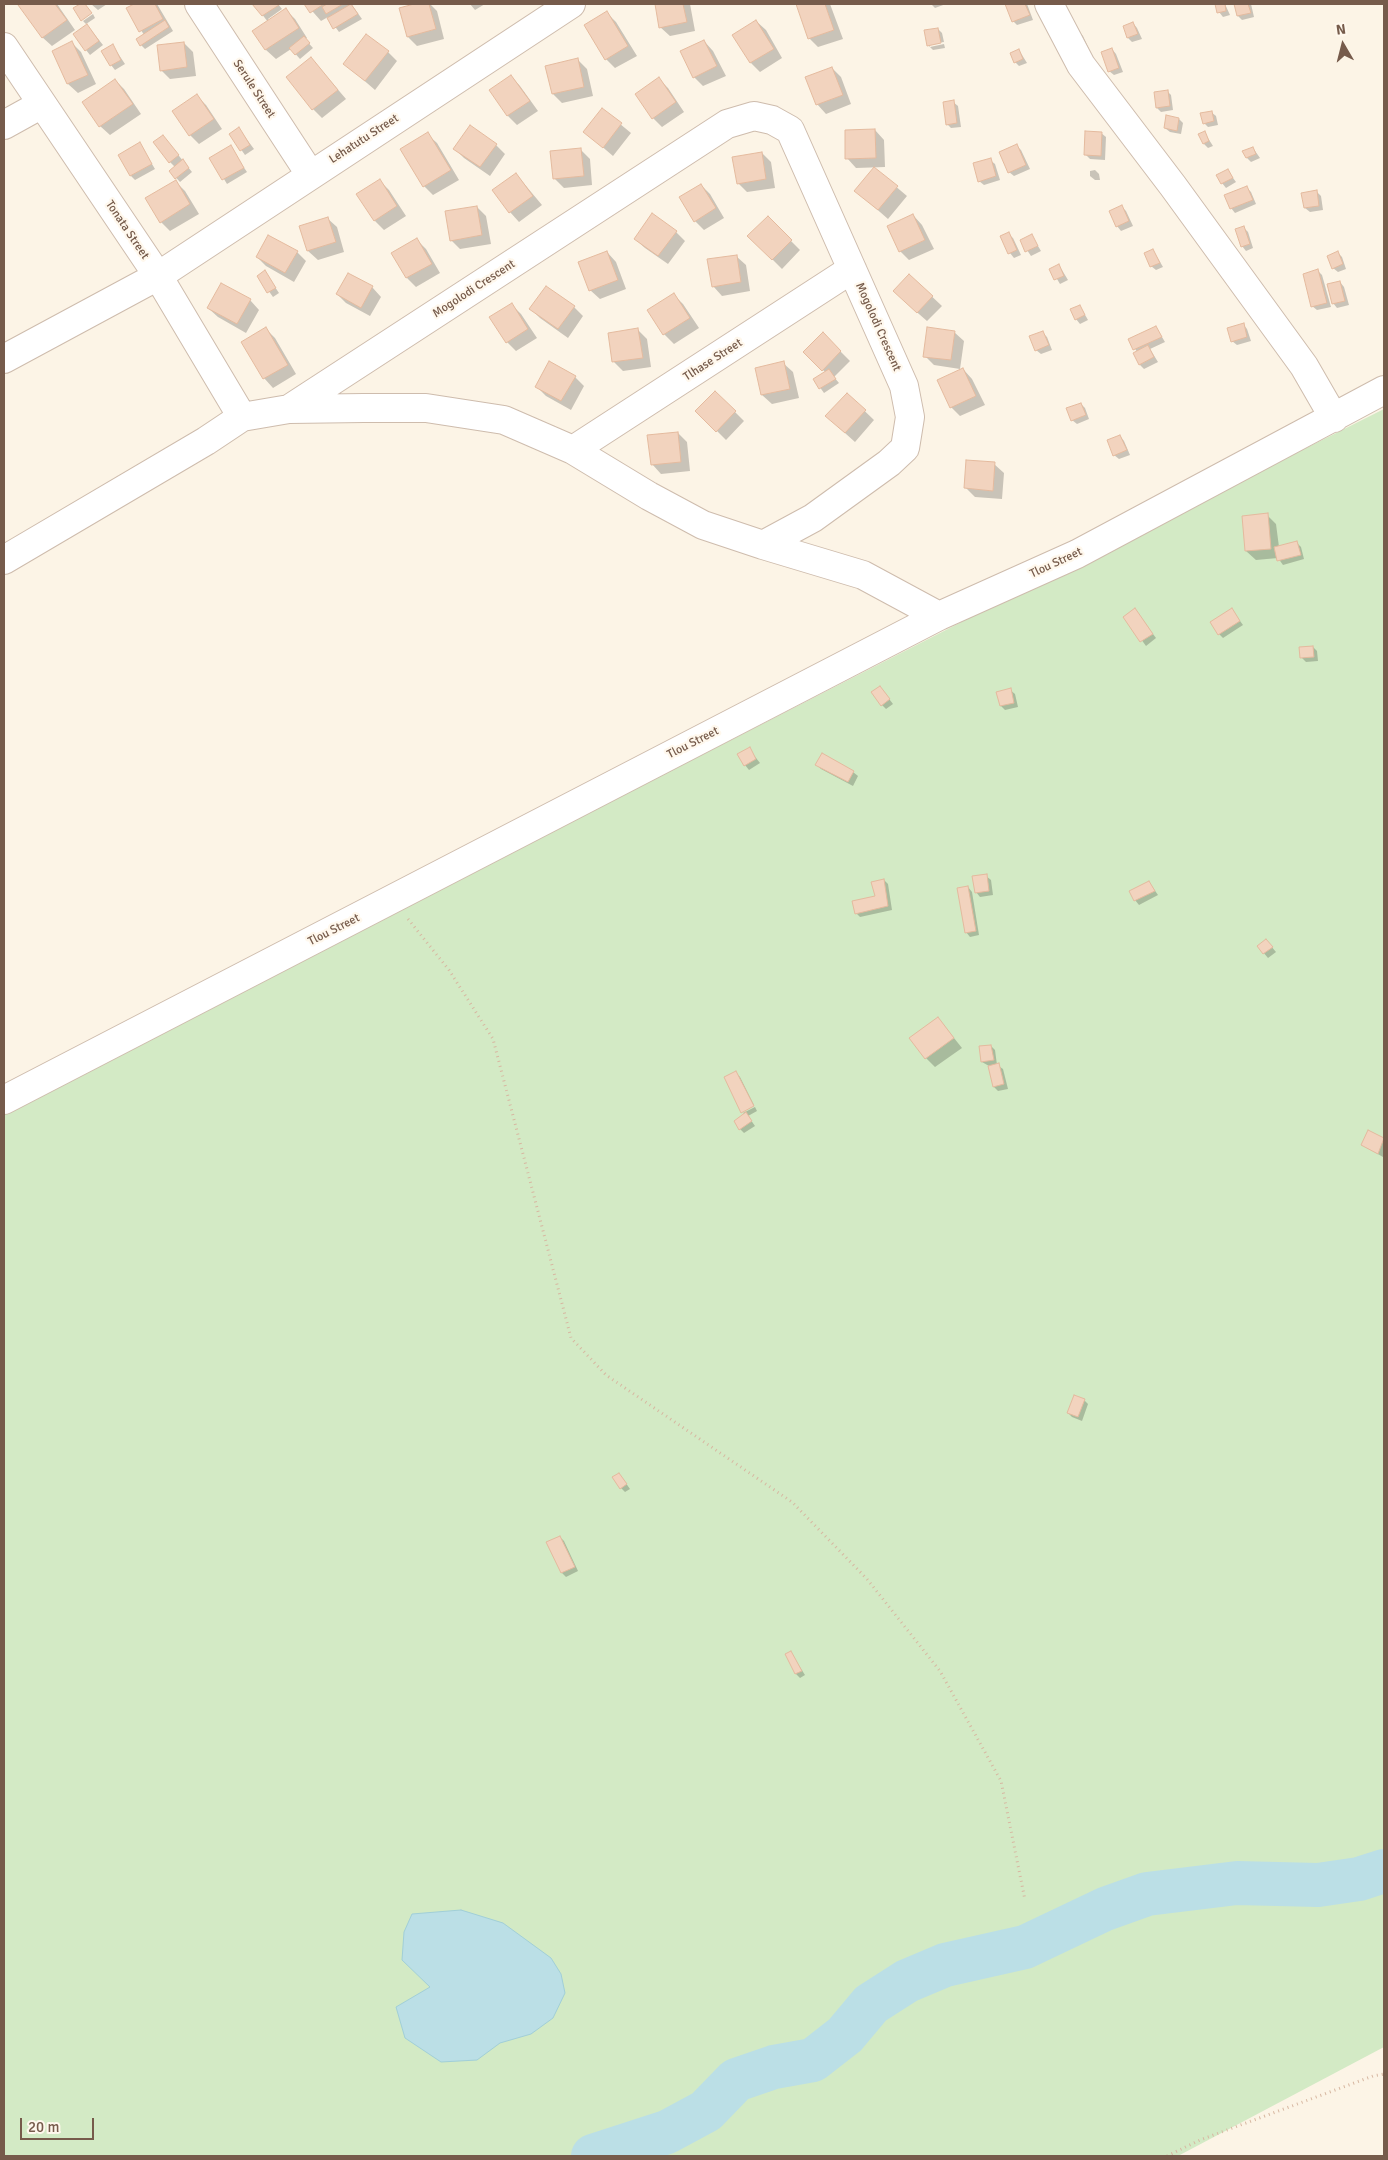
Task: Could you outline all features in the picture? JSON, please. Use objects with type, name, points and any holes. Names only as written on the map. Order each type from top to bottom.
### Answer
[{"type":"street","name":"Lehatutu Street","points":[[4,359],[158,276],[310,174],[571,4]]},
{"type":"street","points":[[1049,4],[1081,65],[1173,186],[1304,366],[1334,418]]},
{"type":"street","name":"Serule Street","points":[[207,7],[310,174]]},
{"type":"street","name":"Tonata Street","points":[[4,47],[158,276],[242,417]]},
{"type":"street","points":[[4,125],[42,104]]},
{"type":"street","name":"Mogolodi Crescent","points":[[242,417],[289,409],[400,408],[446,411],[504,420],[573,450],[649,496],[703,525],[763,546],[813,518],[889,463],[905,448],[910,417],[904,386],[790,130],[772,120],[754,116],[727,124],[289,409]]},
{"type":"street","name":"Tlhase Street","points":[[573,450],[852,269]]},
{"type":"street","name":"Tlou Street","points":[[4,1100],[939,616],[1077,554],[1384,390]]},
{"type":"street","points":[[4,560],[242,417]]},
{"type":"street","points":[[763,546],[863,575],[939,616]]},
{"type":"path","points":[[392,899],[449,970],[493,1039],[571,1338],[606,1375],[792,1502],[867,1579],[940,1671],[1001,1781],[1025,1900]]},
{"type":"path","points":[[1167,2156],[1200,2140],[1373,2076],[1384,2074]]},
{"type":"green space","points":[[1384,409],[1384,2047],[1178,2156],[4,2156],[4,1112],[1071,566]]},
{"type":"water","points":[[461,1910],[503,1923],[551,1958],[561,1974],[565,1993],[553,2018],[531,2034],[500,2043],[477,2060],[441,2062],[405,2038],[396,2007],[430,1987],[402,1960],[404,1932],[412,1914]]},
{"type":"building","points":[[55,4],[67,20],[42,38],[18,5]]},
{"type":"building","points":[[80,4],[85,4],[92,13],[81,21],[73,8]]},
{"type":"building","points":[[134,4],[155,4],[163,19],[139,32],[126,8]]},
{"type":"building","points":[[252,4],[278,4],[279,5],[262,16]]},
{"type":"building","points":[[304,4],[324,4],[310,13]]},
{"type":"building","points":[[327,4],[343,4],[326,14],[322,7]]},
{"type":"building","points":[[351,4],[358,14],[333,29],[327,18]]},
{"type":"building","points":[[414,4],[429,4],[436,29],[407,37],[399,8]]},
{"type":"building","points":[[655,4],[683,4],[687,22],[659,28]]},
{"type":"building","points":[[796,4],[825,4],[834,30],[808,39]]},
{"type":"building","points":[[1005,4],[1025,4],[1030,15],[1012,22]]},
{"type":"building","points":[[1215,4],[1225,4],[1226,11],[1217,13]]},
{"type":"building","points":[[1234,4],[1248,4],[1251,13],[1237,16]]},
{"type":"building","points":[[286,8],[299,28],[265,50],[252,31]]},
{"type":"building","points":[[607,11],[628,46],[605,60],[584,25]]},
{"type":"building","points":[[165,20],[169,27],[140,46],[136,39]]},
{"type":"building","points":[[756,20],[774,49],[750,63],[732,35]]},
{"type":"building","points":[[1133,22],[1138,34],[1127,38],[1123,26]]},
{"type":"building","points":[[87,24],[99,41],[85,51],[73,34]]},
{"type":"building","points":[[938,28],[941,43],[927,46],[924,30]]},
{"type":"building","points":[[366,34],[389,51],[365,81],[343,64]]},
{"type":"building","points":[[304,36],[310,43],[295,55],[289,48]]},
{"type":"building","points":[[704,40],[717,66],[693,78],[680,51]]},
{"type":"building","points":[[72,41],[88,75],[67,84],[52,51]]},
{"type":"building","points":[[184,42],[187,67],[160,71],[157,45]]},
{"type":"building","points":[[113,44],[121,60],[110,66],[101,51]]},
{"type":"building","points":[[1112,48],[1119,68],[1108,72],[1101,52]]},
{"type":"building","points":[[1019,49],[1023,59],[1014,63],[1010,53]]},
{"type":"building","points":[[311,57],[338,90],[312,110],[286,77]]},
{"type":"building","points":[[578,58],[584,87],[552,94],[545,66]]},
{"type":"building","points":[[832,67],[843,95],[816,105],[805,77]]},
{"type":"building","points":[[511,75],[530,101],[507,116],[489,90]]},
{"type":"building","points":[[659,77],[676,102],[652,119],[635,94]]},
{"type":"building","points":[[115,79],[133,104],[99,127],[82,102]]},
{"type":"building","points":[[1168,90],[1170,106],[1156,108],[1154,92]]},
{"type":"building","points":[[197,94],[214,119],[189,136],[172,111]]},
{"type":"building","points":[[954,100],[957,123],[946,125],[943,102]]},
{"type":"building","points":[[602,108],[622,123],[603,148],[583,132]]},
{"type":"building","points":[[1212,111],[1214,121],[1203,124],[1200,113]]},
{"type":"building","points":[[1166,115],[1179,118],[1177,131],[1164,128]]},
{"type":"building","points":[[470,125],[497,144],[480,167],[453,149]]},
{"type":"building","points":[[239,127],[250,145],[240,151],[229,134]]},
{"type":"building","points":[[875,129],[876,158],[845,159],[845,130]]},
{"type":"building","points":[[1085,131],[1102,132],[1101,156],[1084,155]]},
{"type":"building","points":[[1205,131],[1209,141],[1203,144],[1198,134]]},
{"type":"building","points":[[428,132],[451,170],[423,187],[400,149]]},
{"type":"building","points":[[163,135],[179,155],[169,163],[153,142]]},
{"type":"building","points":[[140,142],[152,164],[130,176],[118,155]]},
{"type":"building","points":[[1017,144],[1026,165],[1008,173],[999,152]]},
{"type":"building","points":[[231,145],[244,168],[222,180],[209,158]]},
{"type":"building","points":[[1253,147],[1256,154],[1246,158],[1242,151]]},
{"type":"building","points":[[581,148],[584,176],[553,179],[550,151]]},
{"type":"building","points":[[762,152],[766,179],[737,184],[732,157]]},
{"type":"building","points":[[991,158],[996,176],[978,182],[973,163]]},
{"type":"building","points":[[183,159],[189,168],[175,179],[169,171]]},
{"type":"building","points":[[874,167],[898,186],[878,210],[854,191]]},
{"type":"building","points":[[1228,169],[1233,178],[1221,184],[1216,175]]},
{"type":"building","points":[[516,173],[533,196],[509,213],[492,190]]},
{"type":"building","points":[[380,179],[397,206],[374,221],[356,194]]},
{"type":"building","points":[[176,180],[190,204],[160,223],[145,198]]},
{"type":"building","points":[[701,184],[716,208],[694,222],[679,197]]},
{"type":"building","points":[[1247,186],[1253,200],[1230,209],[1224,195]]},
{"type":"building","points":[[1317,190],[1319,206],[1304,208],[1301,193]]},
{"type":"building","points":[[1122,205],[1129,221],[1116,227],[1109,211]]},
{"type":"building","points":[[477,206],[482,235],[450,241],[445,211]]},
{"type":"building","points":[[652,213],[677,231],[658,256],[634,239]]},
{"type":"building","points":[[913,214],[925,240],[899,252],[887,226]]},
{"type":"building","points":[[768,216],[792,240],[772,260],[747,236]]},
{"type":"building","points":[[328,217],[336,242],[307,251],[299,226]]},
{"type":"building","points":[[1244,226],[1250,244],[1241,247],[1235,229]]},
{"type":"building","points":[[1009,232],[1017,250],[1008,254],[1000,236]]},
{"type":"building","points":[[1032,234],[1038,246],[1025,252],[1020,240]]},
{"type":"building","points":[[268,235],[298,251],[285,273],[256,257]]},
{"type":"building","points":[[417,238],[432,264],[406,278],[391,253]]},
{"type":"building","points":[[1153,249],[1160,263],[1150,267],[1144,253]]},
{"type":"building","points":[[607,251],[618,280],[589,291],[578,262]]},
{"type":"building","points":[[1338,251],[1343,264],[1332,269],[1327,256]]},
{"type":"building","points":[[737,255],[741,282],[712,287],[707,259]]},
{"type":"building","points":[[1059,264],[1064,276],[1054,280],[1049,269]]},
{"type":"building","points":[[1318,269],[1327,303],[1311,307],[1303,274]]},
{"type":"building","points":[[265,270],[276,288],[267,293],[257,276]]},
{"type":"building","points":[[348,273],[373,286],[361,308],[336,294]]},
{"type":"building","points":[[909,274],[933,296],[917,313],[893,291]]},
{"type":"building","points":[[1340,281],[1345,301],[1332,304],[1327,284]]},
{"type":"building","points":[[221,283],[251,299],[237,324],[207,308]]},
{"type":"building","points":[[546,286],[575,306],[558,329],[529,309]]},
{"type":"building","points":[[674,293],[690,318],[663,335],[647,310]]},
{"type":"building","points":[[512,303],[528,329],[506,343],[489,317]]},
{"type":"building","points":[[1080,305],[1085,315],[1075,320],[1070,309]]},
{"type":"building","points":[[1244,323],[1247,337],[1231,342],[1227,328]]},
{"type":"building","points":[[1156,326],[1162,337],[1133,350],[1128,339]]},
{"type":"building","points":[[266,327],[288,365],[263,379],[241,342]]},
{"type":"building","points":[[927,327],[955,331],[951,360],[923,357]]},
{"type":"building","points":[[638,328],[643,358],[612,362],[608,333]]},
{"type":"building","points":[[1043,331],[1049,345],[1035,351],[1029,336]]},
{"type":"building","points":[[823,332],[841,351],[822,371],[803,352]]},
{"type":"building","points":[[1148,345],[1154,357],[1139,365],[1133,353]]},
{"type":"building","points":[[549,361],[576,376],[561,401],[535,387]]},
{"type":"building","points":[[784,361],[790,389],[761,395],[755,368]]},
{"type":"building","points":[[963,368],[976,396],[950,408],[937,380]]},
{"type":"building","points":[[829,369],[836,379],[819,389],[813,379]]},
{"type":"building","points":[[715,391],[736,411],[716,432],[695,411]]},
{"type":"building","points":[[847,393],[866,410],[845,433],[825,416]]},
{"type":"building","points":[[1081,403],[1086,415],[1071,421],[1066,408]]},
{"type":"building","points":[[678,432],[681,462],[651,465],[647,435]]},
{"type":"building","points":[[1120,435],[1127,450],[1113,456],[1107,440]]},
{"type":"building","points":[[966,460],[995,462],[993,491],[964,488]]},
{"type":"building","points":[[1268,513],[1271,549],[1245,551],[1242,516]]},
{"type":"building","points":[[1297,541],[1301,555],[1277,561],[1274,547]]},
{"type":"building","points":[[1135,608],[1153,634],[1140,642],[1123,617]]},
{"type":"building","points":[[1232,608],[1240,621],[1218,635],[1210,622]]},
{"type":"building","points":[[1313,646],[1314,657],[1300,658],[1299,647]]},
{"type":"building","points":[[880,686],[890,699],[881,706],[871,692]]},
{"type":"building","points":[[1011,688],[1014,703],[1000,706],[996,692]]},
{"type":"building","points":[[750,747],[756,759],[744,766],[737,754]]},
{"type":"building","points":[[822,753],[854,771],[848,782],[815,765]]},
{"type":"building","points":[[987,874],[989,891],[975,893],[972,876]]},
{"type":"building","points":[[884,879],[888,906],[855,914],[852,901],[875,896],[871,882]]},
{"type":"building","points":[[1149,881],[1155,891],[1134,901],[1129,891]]},
{"type":"building","points":[[968,886],[976,931],[965,933],[957,888]]},
{"type":"building","points":[[1266,939],[1273,947],[1263,954],[1257,946]]},
{"type":"building","points":[[938,1017],[954,1038],[925,1059],[909,1038]]},
{"type":"building","points":[[991,1045],[994,1060],[981,1062],[979,1046]]},
{"type":"building","points":[[999,1063],[1004,1084],[993,1087],[988,1066]]},
{"type":"building","points":[[736,1071],[754,1106],[741,1113],[724,1077]]},
{"type":"building","points":[[746,1112],[752,1121],[739,1130],[734,1121]]},
{"type":"building","points":[[1368,1130],[1384,1138],[1378,1154],[1361,1145]]},
{"type":"building","points":[[1074,1395],[1085,1399],[1078,1417],[1067,1413]]},
{"type":"building","points":[[619,1473],[627,1484],[620,1489],[612,1477]]},
{"type":"building","points":[[560,1536],[575,1567],[561,1573],[546,1542]]},
{"type":"building","points":[[791,1651],[802,1671],[795,1674],[785,1654]]},
{"type":"waterway","points":[[593,2156],[667,2132],[706,2111],[736,2080],[774,2067],[813,2060],[845,2035],[871,2004],[907,1981],[945,1965],[1025,1947],[1105,1909],[1147,1894],[1237,1883],[1318,1885],[1359,1879],[1384,1871]]}]
